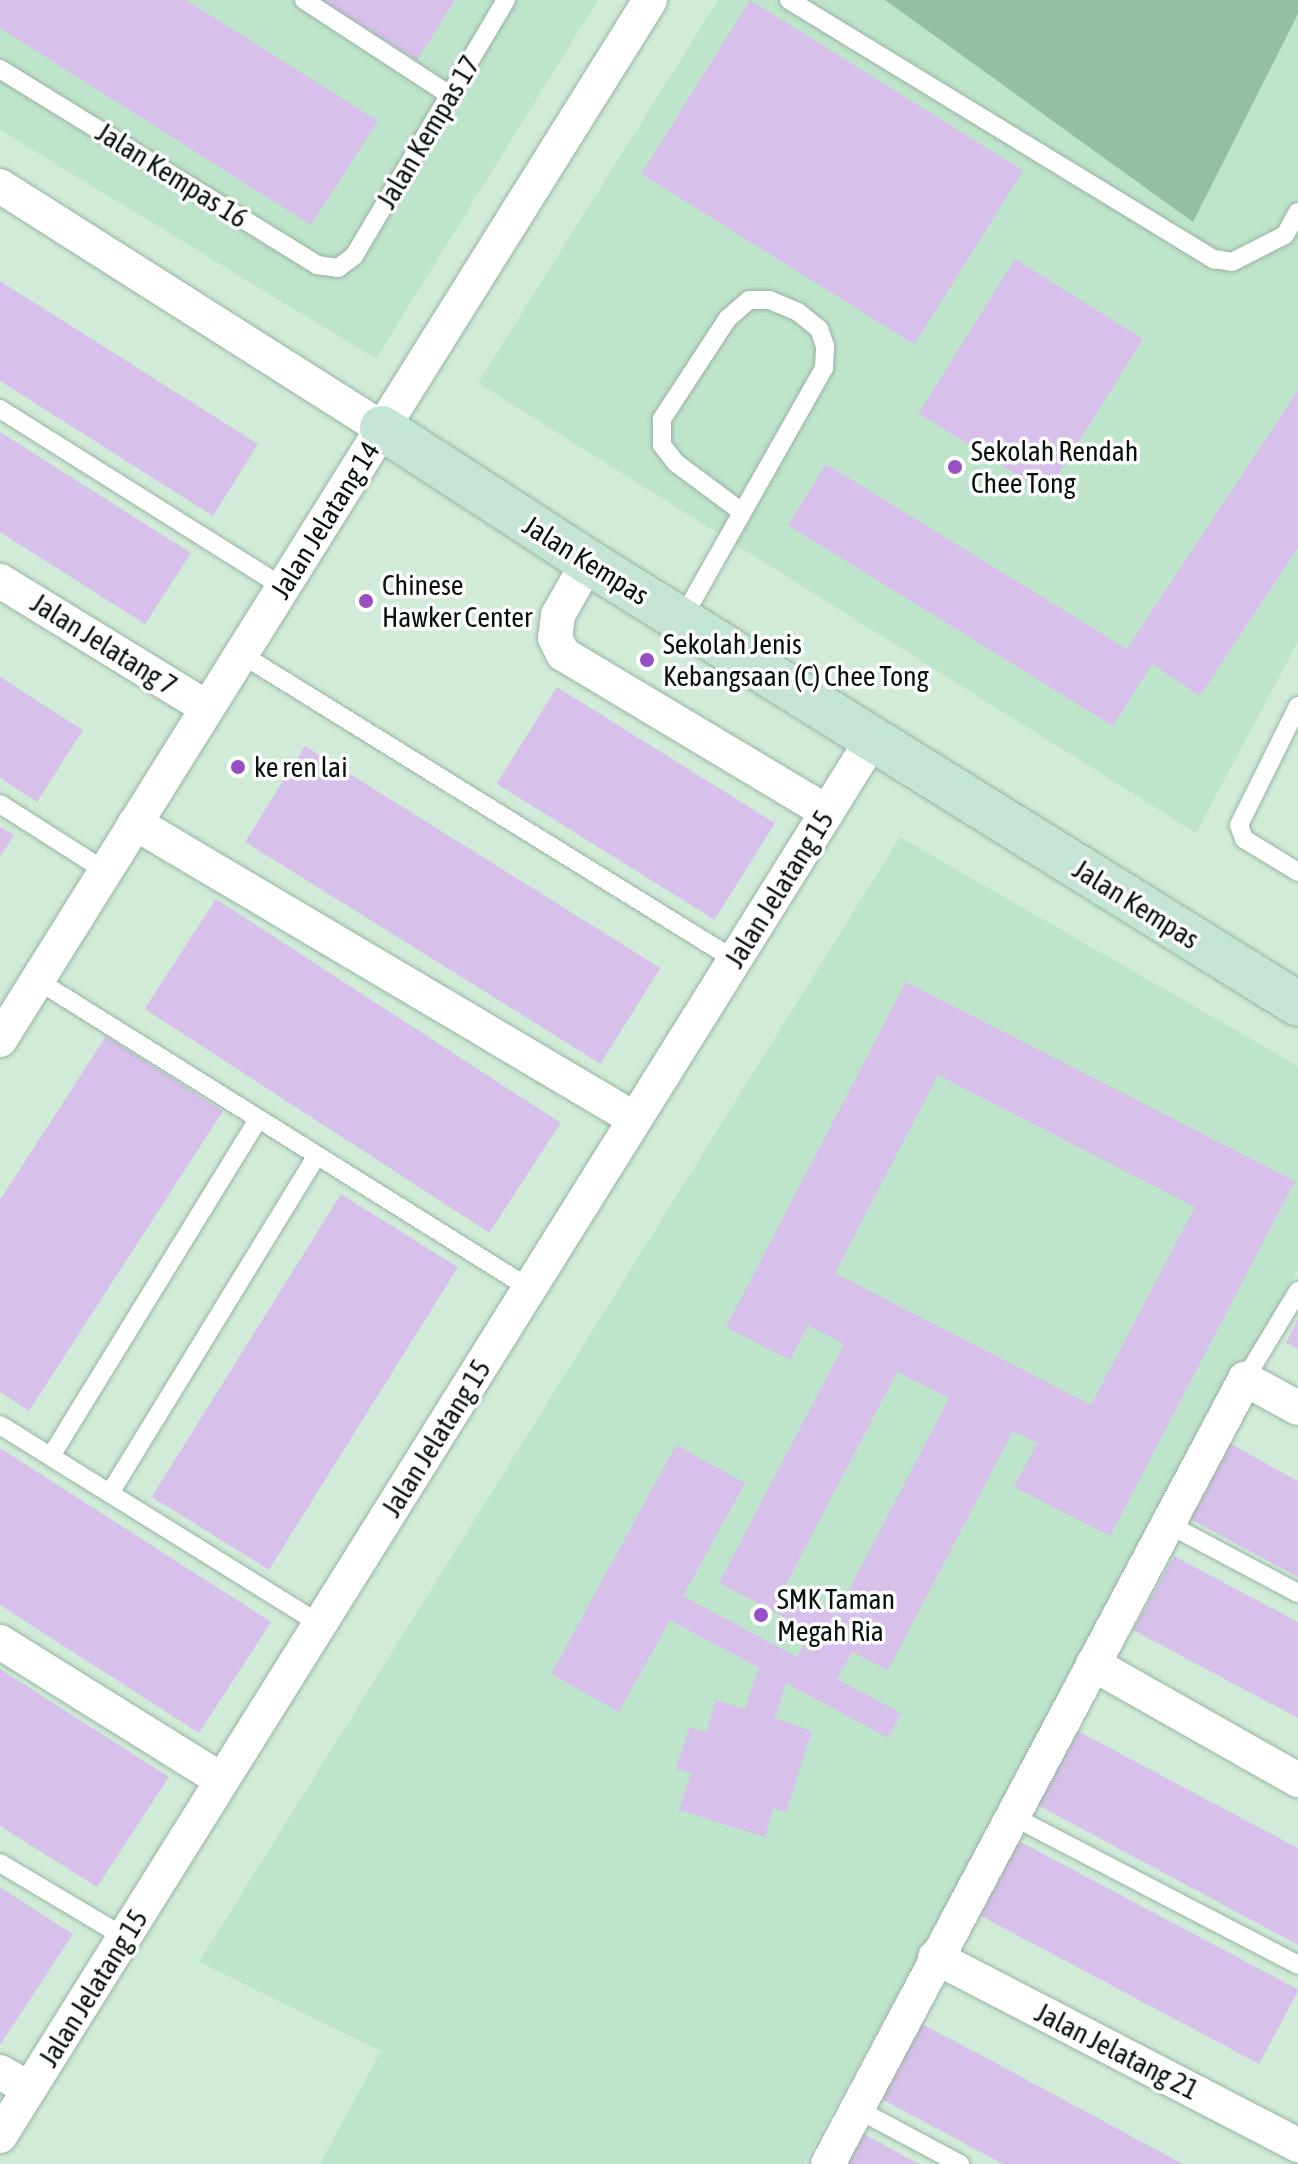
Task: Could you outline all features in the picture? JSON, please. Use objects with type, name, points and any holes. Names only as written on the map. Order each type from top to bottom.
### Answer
[{"type":"street","name":"Jalan Jelatang 14","points":[[0,1040],[10,1003],[37,980],[650,0]]},
{"type":"street","name":"Jalan Kempas","points":[[0,186],[588,562],[1298,1004]]},
{"type":"street","points":[[588,562],[558,615],[555,638],[563,654],[827,812]]},
{"type":"street","name":"Jalan Jelatang 7","points":[[0,581],[207,708]]},
{"type":"street","name":"Jalan Jelatang 15","points":[[0,2136],[872,740]]},
{"type":"street","points":[[135,823],[635,1119]]},
{"type":"street","points":[[828,2164],[935,1957],[1245,1379],[1298,1408]]},
{"type":"street","points":[[0,1642],[222,1780]]},
{"type":"street","points":[[1093,1664],[1298,1780]]},
{"type":"street","name":"Jalan Jelatang 21","points":[[935,1957],[1298,2145]]},
{"type":"street","points":[[0,2072],[29,2089]]},
{"type":"lane","name":"Jalan Kempas 17","points":[[347,263],[506,0]]},
{"type":"lane","points":[[789,0],[1214,259],[1232,262],[1292,238],[1298,212]]},
{"type":"lane","points":[[307,1],[450,95]]},
{"type":"lane","name":"Jalan Kempas 16","points":[[0,69],[317,265],[338,268],[347,263]]},
{"type":"lane","points":[[682,619],[824,368],[825,346],[819,329],[798,312],[770,300],[749,300],[728,318],[662,419],[662,445],[676,463],[742,512]]},
{"type":"lane","points":[[0,409],[283,587]]},
{"type":"lane","points":[[241,654],[735,960]]},
{"type":"lane","points":[[1298,706],[1239,825],[1244,839],[1298,872]]},
{"type":"lane","points":[[0,804],[105,871]]},
{"type":"lane","points":[[37,980],[257,1121],[529,1288]]},
{"type":"lane","points":[[51,1456],[257,1121]]},
{"type":"lane","points":[[110,1493],[316,1157]]},
{"type":"lane","points":[[1245,1379],[1298,1291]]},
{"type":"lane","points":[[0,1425],[320,1624]]},
{"type":"lane","points":[[1168,1524],[1298,1593]]},
{"type":"lane","points":[[1012,1816],[1298,1965]]},
{"type":"lane","points":[[0,1863],[124,1937]]},
{"type":"lane","points":[[857,2109],[960,2164]]},
{"type":"shaded area","points":[[0,0],[598,0],[376,359],[0,130]]},
{"type":"shaded area","name":"Sekolah Rendah Chee Tong","points":[[718,0],[1298,0],[1298,642],[1196,833],[478,383]]},
{"type":"shaded area","points":[[885,0],[1298,0],[1298,14],[1193,222]]},
{"type":"shaded area","name":"SMK Taman Megah Ria","points":[[900,837],[1298,1066],[1298,1269],[804,2164],[320,2164],[381,2051],[199,1962]]},
{"type":"building","points":[[0,0],[186,0],[378,121],[311,225],[0,28]]},
{"type":"building","points":[[319,0],[455,0],[417,60]]},
{"type":"building","points":[[750,0],[1023,171],[914,344],[641,174]]},
{"type":"building","points":[[1015,259],[1143,339],[1047,493],[919,413]]},
{"type":"building","points":[[0,281],[258,444],[213,516],[0,381]]},
{"type":"building","points":[[1298,390],[1298,548],[1200,696],[1152,664],[1113,726],[788,525],[826,464],[1127,649]]},
{"type":"building","points":[[0,432],[191,553],[145,624],[0,532]]},
{"type":"building","points":[[0,677],[83,730],[37,802],[0,778]]},
{"type":"building","points":[[557,687],[775,823],[715,920],[497,784]]},
{"type":"building","points":[[305,746],[660,968],[600,1064],[245,842]]},
{"type":"building","points":[[0,827],[14,835],[0,857]]},
{"type":"building","points":[[216,899],[561,1123],[489,1233],[145,1009]]},
{"type":"building","points":[[906,982],[1295,1181],[1110,1536],[1014,1487],[1037,1443],[1013,1431],[888,1670],[852,1652],[837,1679],[901,1713],[888,1738],[786,1683],[775,1718],[812,1731],[786,1812],[773,1808],[765,1837],[679,1810],[691,1773],[676,1769],[689,1727],[706,1732],[716,1700],[745,1709],[759,1668],[670,1620],[619,1712],[551,1674],[676,1445],[745,1483],[683,1596],[797,1657],[811,1631],[719,1583],[844,1344],[808,1325],[790,1360],[726,1327]],"holes":[[[938,1075],[1195,1207],[1091,1405],[835,1273]],[[897,1372],[949,1398],[836,1615],[784,1588]]]},
{"type":"building","points":[[106,1036],[223,1111],[29,1411],[0,1392],[0,1200]]},
{"type":"building","points":[[341,1194],[458,1267],[269,1570],[152,1497]]},
{"type":"building","points":[[1298,1319],[1298,1349],[1286,1343]]},
{"type":"building","points":[[1231,1444],[1298,1481],[1298,1577],[1190,1519]]},
{"type":"building","points":[[0,1448],[271,1622],[199,1733],[0,1605]]},
{"type":"building","points":[[1174,1556],[1298,1622],[1298,1718],[1133,1630]]},
{"type":"building","points":[[0,1669],[169,1777],[97,1887],[0,1826]]},
{"type":"building","points":[[1074,1729],[1298,1848],[1298,1945],[1034,1803]]},
{"type":"building","points":[[1017,1840],[1298,1989],[1259,2064],[978,1914]]},
{"type":"building","points":[[0,1887],[73,1934],[0,2045]]},
{"type":"building","points":[[918,2022],[1183,2164],[1003,2164],[878,2097]]},
{"type":"building","points":[[862,2133],[919,2164],[845,2164]]},
{"type":"place","name":"Sekolah Rendah Chee Tong","points":[[955,467]]},
{"type":"place","name":"Chinese Hawker Center","points":[[366,601]]},
{"type":"place","name":"Sekolah Jenis Kebangsaan (C) Chee Tong","points":[[647,660]]},
{"type":"place","name":"ke ren lai","points":[[238,767]]},
{"type":"place","name":"SMK Taman Megah Ria","points":[[761,1615]]}]
